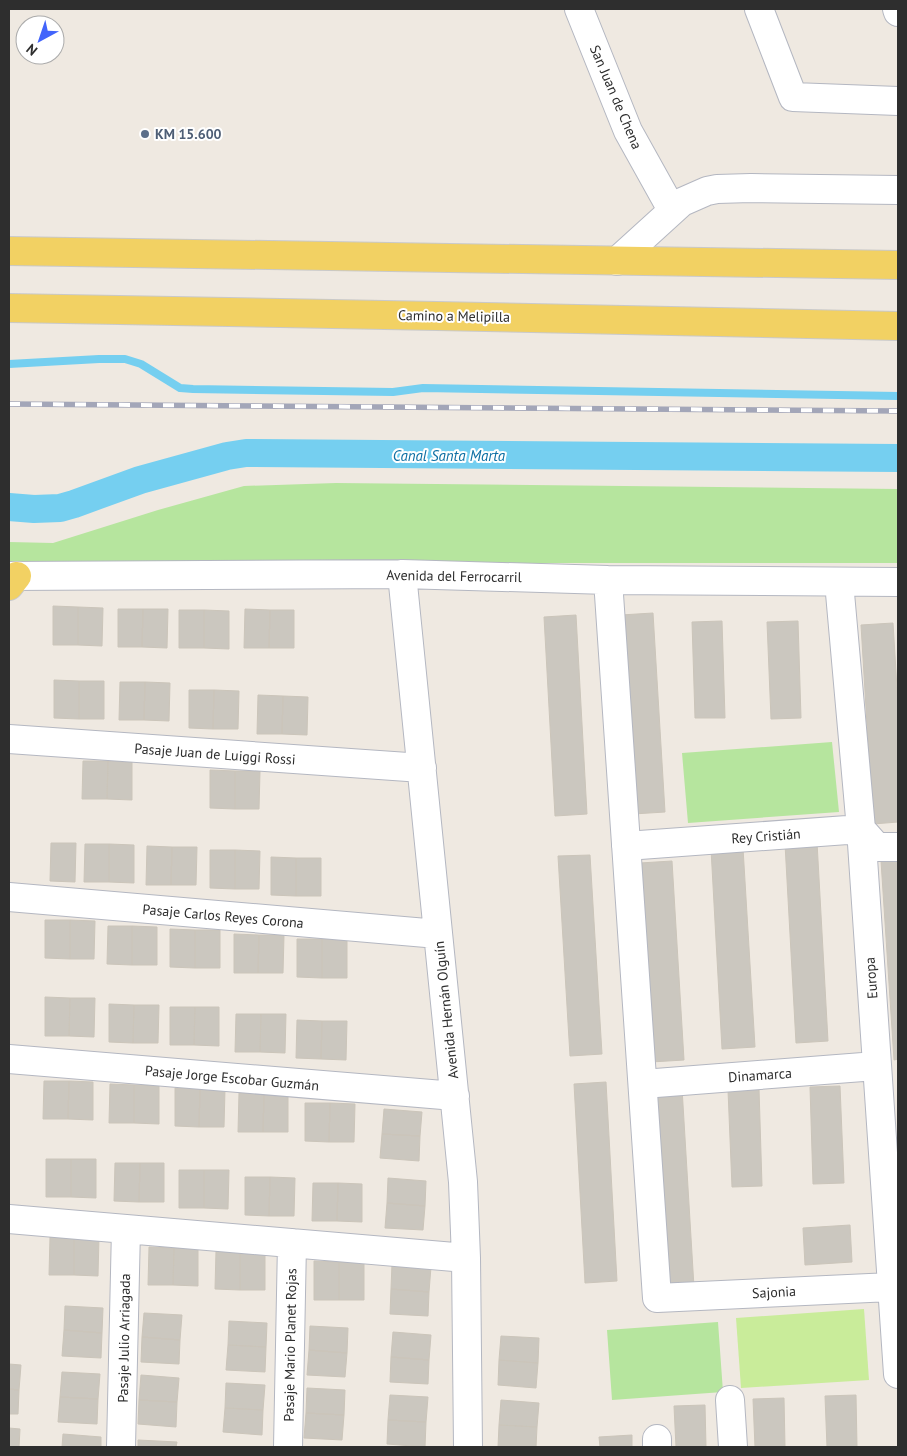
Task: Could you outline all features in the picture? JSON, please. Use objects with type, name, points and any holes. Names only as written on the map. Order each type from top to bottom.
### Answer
[{"type":"main road","points":[[9,251],[898,265]]},
{"type":"main road","name":"Camino a Melipilla","points":[[9,308],[898,326]]},
{"type":"street","name":"San Juan de Chena","points":[[579,9],[628,131],[672,210]]},
{"type":"street","points":[[759,9],[793,97],[898,101]]},
{"type":"street","points":[[616,261],[682,202],[707,191],[751,188],[898,190]]},
{"type":"street","name":"Avenida del Ferrocarril","points":[[12,579],[402,574],[608,580],[898,582]]},
{"type":"street","name":"Avenida Hernán Olguín","points":[[402,574],[463,1182],[466,1258],[468,1447]]},
{"type":"street","points":[[608,580],[643,1084]]},
{"type":"street","name":"Europa","points":[[838,582],[861,829],[876,1066],[889,1102],[891,1287],[898,1374]]},
{"type":"street","name":"Pasaje Juan de Luiggi Rossi","points":[[9,739],[422,768]]},
{"type":"street","points":[[861,829],[878,847],[898,847]]},
{"type":"street","name":"Rey Cristián","points":[[626,846],[861,829]]},
{"type":"street","name":"Pasaje Carlos Reyes Corona","points":[[9,898],[438,934]]},
{"type":"street","name":"Pasaje Jorge Escobar Guzmán","points":[[9,1059],[454,1096]]},
{"type":"street","name":"Dinamarca","points":[[643,1084],[876,1066]]},
{"type":"street","name":"Sajonia","points":[[643,1084],[657,1298],[891,1287]]},
{"type":"street","points":[[9,1219],[466,1258]]},
{"type":"street","name":"Pasaje Julio Arriagada","points":[[122,1447],[126,1229]]},
{"type":"street","name":"Pasaje Mario Planet Rojas","points":[[288,1447],[292,1243]]},
{"type":"street","points":[[730,1400],[732,1447]]},
{"type":"green space","points":[[336,483],[898,489],[898,563],[9,563],[9,542],[53,543],[158,510],[244,486]]},
{"type":"green space","points":[[832,742],[839,812],[688,823],[682,753]]},
{"type":"green space","points":[[864,1309],[869,1380],[741,1388],[736,1318]]},
{"type":"green space","points":[[718,1322],[723,1392],[612,1400],[607,1330]]},
{"type":"building","points":[[53,606],[78,607],[78,645],[53,645]]},
{"type":"building","points":[[78,607],[103,608],[102,646],[78,645]]},
{"type":"building","points":[[118,609],[143,609],[142,647],[118,647]]},
{"type":"building","points":[[143,609],[168,609],[167,648],[142,647]]},
{"type":"building","points":[[245,609],[270,610],[269,648],[244,648]]},
{"type":"building","points":[[179,610],[204,610],[204,648],[179,648]]},
{"type":"building","points":[[204,610],[229,611],[229,649],[204,648]]},
{"type":"building","points":[[270,610],[294,610],[294,648],[269,648]]},
{"type":"building","points":[[653,613],[665,812],[633,814],[621,615]]},
{"type":"building","points":[[576,615],[587,814],[555,816],[544,617]]},
{"type":"building","points":[[722,621],[725,718],[695,718],[692,622]]},
{"type":"building","points":[[798,621],[801,718],[771,719],[767,622]]},
{"type":"building","points":[[893,623],[898,704],[898,822],[873,824],[861,625]]},
{"type":"building","points":[[54,680],[79,681],[79,719],[54,718]]},
{"type":"building","points":[[79,681],[104,681],[104,719],[79,719]]},
{"type":"building","points":[[120,682],[145,682],[144,720],[119,720]]},
{"type":"building","points":[[145,682],[170,683],[169,721],[144,720]]},
{"type":"building","points":[[189,690],[214,690],[213,729],[189,728]]},
{"type":"building","points":[[214,690],[239,691],[238,729],[213,729]]},
{"type":"building","points":[[258,695],[283,696],[282,734],[257,734]]},
{"type":"building","points":[[283,696],[308,697],[307,735],[282,734]]},
{"type":"building","points":[[83,761],[108,761],[107,799],[82,799]]},
{"type":"building","points":[[108,761],[132,762],[132,800],[107,799]]},
{"type":"building","points":[[210,770],[235,771],[235,809],[210,808]]},
{"type":"building","points":[[235,771],[260,771],[259,809],[235,809]]},
{"type":"building","points":[[817,842],[828,1041],[796,1043],[785,844]]},
{"type":"building","points":[[51,843],[76,843],[75,882],[50,881]]},
{"type":"building","points":[[85,844],[109,844],[109,882],[84,882]]},
{"type":"building","points":[[109,844],[134,845],[134,883],[109,882]]},
{"type":"building","points":[[147,846],[172,847],[171,885],[146,885]]},
{"type":"building","points":[[172,847],[197,847],[196,885],[171,885]]},
{"type":"building","points":[[743,848],[755,1047],[722,1049],[711,849]]},
{"type":"building","points":[[210,850],[235,850],[235,889],[210,888]]},
{"type":"building","points":[[235,850],[260,851],[259,889],[235,889]]},
{"type":"building","points":[[590,855],[602,1054],[570,1056],[558,856]]},
{"type":"building","points":[[271,857],[296,858],[296,896],[271,895]]},
{"type":"building","points":[[296,858],[321,858],[321,896],[296,896]]},
{"type":"building","points":[[898,860],[898,1059],[894,1060],[881,861]]},
{"type":"building","points":[[672,861],[684,1060],[651,1062],[640,863]]},
{"type":"building","points":[[45,920],[70,920],[70,959],[45,958]]},
{"type":"building","points":[[70,920],[95,921],[94,959],[70,959]]},
{"type":"building","points":[[108,926],[132,926],[132,965],[107,964]]},
{"type":"building","points":[[132,926],[157,927],[157,965],[132,965]]},
{"type":"building","points":[[170,929],[195,930],[195,968],[170,967]]},
{"type":"building","points":[[195,930],[220,930],[220,968],[195,968]]},
{"type":"building","points":[[234,934],[259,935],[258,973],[234,973]]},
{"type":"building","points":[[259,935],[284,935],[283,973],[258,973]]},
{"type":"building","points":[[297,939],[322,939],[322,978],[297,977]]},
{"type":"building","points":[[322,939],[347,940],[347,978],[322,978]]},
{"type":"building","points":[[45,997],[70,998],[69,1036],[45,1036]]},
{"type":"building","points":[[70,998],[95,998],[94,1037],[69,1036]]},
{"type":"building","points":[[109,1004],[134,1005],[133,1043],[109,1042]]},
{"type":"building","points":[[134,1005],[159,1005],[158,1043],[133,1043]]},
{"type":"building","points":[[170,1007],[195,1007],[194,1045],[170,1045]]},
{"type":"building","points":[[195,1007],[219,1007],[219,1046],[194,1045]]},
{"type":"building","points":[[236,1014],[261,1014],[260,1052],[235,1052]]},
{"type":"building","points":[[261,1014],[286,1014],[285,1053],[260,1052]]},
{"type":"building","points":[[297,1020],[322,1021],[321,1059],[296,1058]]},
{"type":"building","points":[[322,1021],[347,1021],[346,1060],[321,1059]]},
{"type":"building","points":[[44,1081],[69,1081],[68,1119],[43,1119]]},
{"type":"building","points":[[69,1081],[93,1082],[93,1120],[68,1119]]},
{"type":"building","points":[[606,1082],[617,1281],[585,1283],[574,1084]]},
{"type":"building","points":[[110,1084],[134,1085],[134,1123],[109,1123]]},
{"type":"building","points":[[134,1085],[159,1086],[159,1124],[134,1123]]},
{"type":"building","points":[[840,1086],[844,1183],[813,1184],[810,1087]]},
{"type":"building","points":[[175,1088],[200,1089],[199,1127],[175,1126]]},
{"type":"building","points":[[682,1088],[694,1287],[661,1289],[650,1090]]},
{"type":"building","points":[[200,1089],[225,1089],[224,1127],[199,1127]]},
{"type":"building","points":[[759,1089],[762,1186],[732,1187],[728,1090]]},
{"type":"building","points":[[239,1093],[264,1094],[263,1132],[238,1132]]},
{"type":"building","points":[[264,1094],[288,1094],[288,1132],[263,1132]]},
{"type":"building","points":[[305,1103],[330,1103],[329,1142],[305,1141]]},
{"type":"building","points":[[330,1103],[355,1104],[354,1142],[329,1142]]},
{"type":"building","points":[[384,1109],[422,1112],[420,1136],[382,1134]]},
{"type":"building","points":[[382,1134],[420,1136],[419,1161],[380,1158]]},
{"type":"building","points":[[46,1159],[71,1159],[71,1197],[46,1197]]},
{"type":"building","points":[[71,1159],[96,1159],[96,1198],[71,1197]]},
{"type":"building","points":[[115,1163],[140,1163],[139,1202],[114,1201]]},
{"type":"building","points":[[140,1163],[164,1163],[164,1202],[139,1202]]},
{"type":"building","points":[[179,1170],[204,1170],[204,1208],[179,1208]]},
{"type":"building","points":[[204,1170],[229,1170],[228,1209],[204,1208]]},
{"type":"building","points":[[245,1177],[270,1177],[269,1216],[245,1215]]},
{"type":"building","points":[[270,1177],[295,1178],[294,1216],[269,1216]]},
{"type":"building","points":[[388,1178],[426,1181],[425,1206],[387,1203]]},
{"type":"building","points":[[313,1183],[338,1183],[337,1221],[312,1221]]},
{"type":"building","points":[[338,1183],[362,1184],[362,1222],[337,1221]]},
{"type":"building","points":[[387,1203],[425,1206],[423,1230],[385,1228]]},
{"type":"building","points":[[850,1225],[852,1262],[805,1265],[803,1228]]},
{"type":"building","points":[[50,1237],[74,1237],[74,1275],[49,1275]]},
{"type":"building","points":[[74,1237],[99,1237],[98,1276],[74,1275]]},
{"type":"building","points":[[149,1247],[174,1248],[173,1285],[148,1285]]},
{"type":"building","points":[[174,1248],[198,1248],[198,1286],[173,1285]]},
{"type":"building","points":[[216,1251],[240,1252],[240,1290],[215,1289]]},
{"type":"building","points":[[240,1252],[265,1252],[265,1290],[240,1290]]},
{"type":"building","points":[[314,1261],[339,1262],[339,1300],[314,1300]]},
{"type":"building","points":[[339,1262],[364,1262],[364,1300],[339,1300]]},
{"type":"building","points":[[392,1264],[431,1267],[429,1292],[391,1289]]},
{"type":"building","points":[[391,1289],[429,1292],[428,1316],[390,1314]]},
{"type":"building","points":[[65,1306],[103,1308],[102,1333],[64,1330]]},
{"type":"building","points":[[144,1313],[182,1315],[180,1340],[142,1337]]},
{"type":"building","points":[[229,1321],[267,1323],[266,1347],[228,1345]]},
{"type":"building","points":[[310,1326],[348,1328],[347,1353],[309,1350]]},
{"type":"building","points":[[64,1330],[102,1333],[101,1358],[62,1356]]},
{"type":"building","points":[[393,1332],[431,1335],[429,1360],[391,1357]]},
{"type":"building","points":[[501,1336],[539,1338],[538,1363],[499,1360]]},
{"type":"building","points":[[142,1337],[180,1340],[179,1364],[141,1362]]},
{"type":"building","points":[[228,1345],[266,1347],[265,1372],[226,1370]]},
{"type":"building","points":[[309,1350],[347,1353],[345,1377],[307,1375]]},
{"type":"building","points":[[391,1357],[429,1360],[428,1384],[390,1382]]},
{"type":"building","points":[[499,1360],[538,1363],[536,1388],[498,1385]]},
{"type":"building","points":[[9,1364],[21,1365],[19,1390],[9,1389]]},
{"type":"building","points":[[62,1372],[100,1374],[98,1399],[60,1397]]},
{"type":"building","points":[[141,1375],[179,1378],[177,1402],[139,1400]]},
{"type":"building","points":[[226,1383],[265,1385],[263,1410],[225,1408]]},
{"type":"building","points":[[307,1388],[345,1390],[344,1415],[306,1413]]},
{"type":"building","points":[[9,1389],[19,1390],[18,1414],[9,1414]]},
{"type":"building","points":[[390,1395],[428,1397],[426,1422],[388,1420]]},
{"type":"building","points":[[856,1395],[857,1447],[827,1447],[825,1396]]},
{"type":"building","points":[[60,1397],[98,1399],[97,1424],[58,1422]]},
{"type":"building","points":[[784,1398],[785,1447],[755,1447],[753,1399]]},
{"type":"building","points":[[139,1400],[177,1402],[176,1427],[138,1424]]},
{"type":"building","points":[[501,1400],[539,1403],[537,1427],[499,1425]]},
{"type":"building","points":[[705,1405],[706,1447],[676,1447],[674,1406]]},
{"type":"building","points":[[225,1408],[263,1410],[262,1435],[223,1432]]},
{"type":"building","points":[[306,1413],[344,1415],[342,1440],[304,1438]]},
{"type":"building","points":[[388,1420],[426,1422],[425,1447],[387,1444]]},
{"type":"building","points":[[499,1425],[537,1427],[536,1447],[498,1447]]},
{"type":"building","points":[[9,1428],[20,1429],[19,1447],[9,1447]]},
{"type":"building","points":[[63,1434],[101,1437],[101,1447],[62,1447]]},
{"type":"building","points":[[632,1435],[632,1447],[600,1447],[599,1437]]},
{"type":"building","points":[[138,1440],[177,1442],[176,1447],[138,1447]]},
{"type":"waterway","points":[[9,364],[125,359],[141,364],[180,388],[193,389],[393,392],[423,388],[898,396]]},
{"type":"waterway","name":"Canal Santa Marta","points":[[9,507],[34,509],[60,508],[140,480],[227,456],[246,453],[898,458]]},
{"type":"railway","points":[[9,404],[898,411]]},
{"type":"place","name":"KM 15.600","points":[[145,134]]}]
